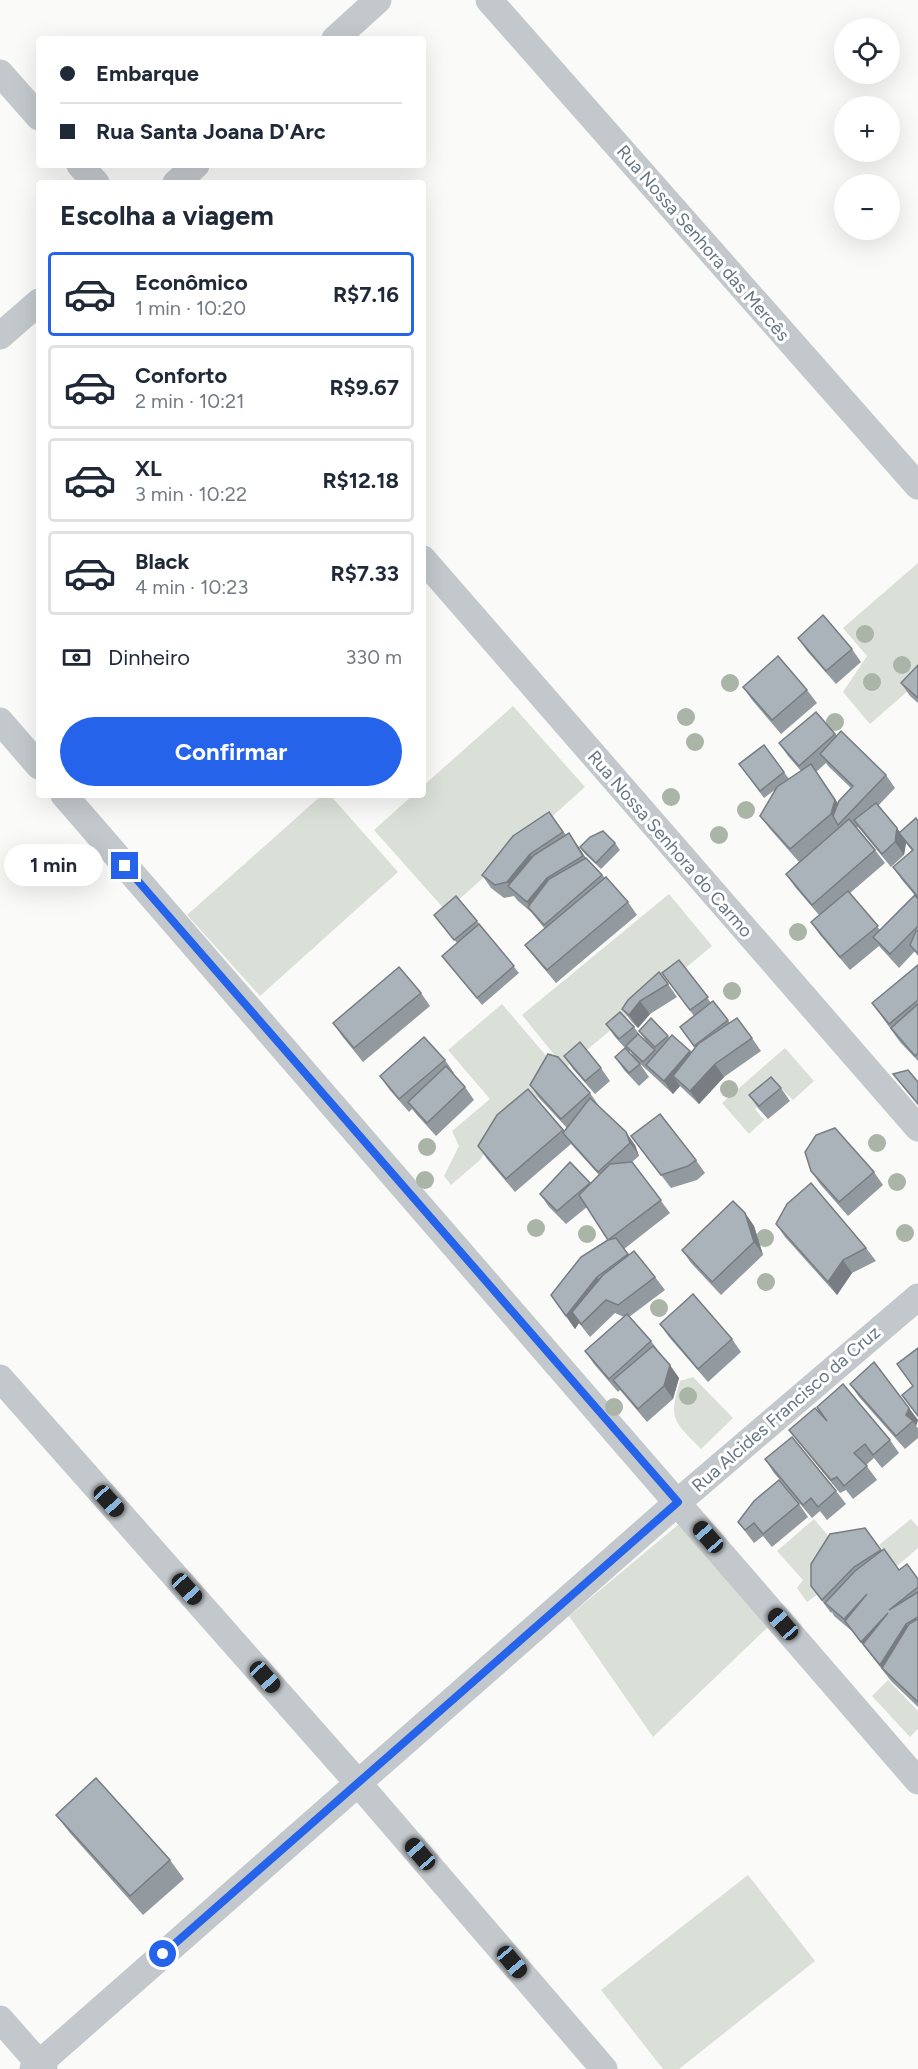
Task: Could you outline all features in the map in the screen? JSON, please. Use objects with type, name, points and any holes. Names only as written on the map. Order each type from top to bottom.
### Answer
[{"type":"street","points":[[338,36],[378,0]]},
{"type":"street","name":"Rua Nossa Senhora das Mercês","points":[[489,0],[918,486]]},
{"type":"street","points":[[0,73],[36,114]]},
{"type":"street","points":[[83,168],[93,180]]},
{"type":"street","points":[[179,180],[193,168]]},
{"type":"street","points":[[0,336],[36,305]]},
{"type":"street","name":"Rua Nossa Senhora do Carmo","points":[[426,562],[918,1128]]},
{"type":"street","points":[[0,721],[36,763]]},
{"type":"street","points":[[67,798],[918,1781]]},
{"type":"street","name":"Rua Alcides Francisco da Cruz","points":[[39,2067],[678,1502],[918,1297]]},
{"type":"street","points":[[0,1378],[358,1783],[604,2069]]},
{"type":"street","points":[[0,2019],[39,2067]]},
{"type":"shaded area","points":[[918,563],[918,682],[870,724],[843,692],[867,656],[843,628]]},
{"type":"shaded area","points":[[513,706],[585,787],[446,911],[374,830],[410,798],[426,798],[426,783]]},
{"type":"shaded area","points":[[319,798],[333,798],[398,872],[260,996],[187,915]]},
{"type":"shaded area","points":[[669,894],[712,946],[565,1068],[522,1015]]},
{"type":"shaded area","points":[[502,1004],[554,1065],[536,1101],[501,1129],[480,1160],[451,1185],[444,1176],[459,1146],[452,1131],[490,1099],[448,1050]]},
{"type":"shaded area","points":[[785,1048],[814,1081],[793,1100],[780,1087],[755,1109],[764,1120],[749,1134],[722,1103]]},
{"type":"shaded area","points":[[693,1377],[733,1418],[701,1449],[679,1425],[674,1412],[680,1381]]},
{"type":"shaded area","points":[[814,1519],[837,1546],[817,1563],[817,1595],[807,1602],[797,1588],[803,1580],[777,1551]]},
{"type":"shaded area","points":[[911,1519],[918,1527],[918,1548],[897,1566],[879,1545]]},
{"type":"shaded area","points":[[679,1524],[769,1626],[653,1737],[569,1616]]},
{"type":"shaded area","points":[[888,1680],[918,1711],[918,1729],[910,1737],[872,1696]]},
{"type":"shaded area","points":[[748,1875],[815,1961],[679,2069],[663,2069],[601,1990]]},
{"type":"building","points":[[823,615],[852,649],[826,671],[798,638]]},
{"type":"building","points":[[778,656],[807,690],[772,720],[743,687]]},
{"type":"building","points":[[918,665],[918,698],[901,683]]},
{"type":"building","points":[[816,712],[835,734],[799,766],[779,743]]},
{"type":"building","points":[[841,731],[886,775],[838,825],[833,816],[839,801],[853,786],[820,754]]},
{"type":"building","points":[[764,745],[784,772],[760,791],[739,764]]},
{"type":"building","points":[[811,764],[835,800],[831,814],[790,849],[760,816],[777,787]]},
{"type":"building","points":[[876,803],[897,828],[895,842],[882,854],[854,820]]},
{"type":"building","points":[[549,812],[563,832],[530,854],[507,882],[495,885],[482,875],[513,836]]},
{"type":"building","points":[[916,818],[918,821],[918,897],[893,867],[913,850],[899,833]]},
{"type":"building","points":[[849,819],[875,850],[812,905],[786,874]]},
{"type":"building","points":[[603,831],[615,843],[596,863],[580,847],[590,837]]},
{"type":"building","points":[[569,833],[583,856],[547,878],[527,902],[508,886],[534,855]]},
{"type":"building","points":[[586,858],[602,875],[544,925],[528,907],[549,879]]},
{"type":"building","points":[[606,877],[628,902],[547,970],[525,945]]},
{"type":"building","points":[[848,891],[878,926],[840,957],[811,922]]},
{"type":"building","points":[[915,895],[918,899],[918,926],[890,954],[873,937]]},
{"type":"building","points":[[456,896],[477,921],[454,940],[434,915]]},
{"type":"building","points":[[479,924],[514,966],[477,998],[442,956]]},
{"type":"building","points":[[918,930],[918,954],[910,945]]},
{"type":"building","points":[[679,960],[708,997],[690,1010],[662,973]]},
{"type":"building","points":[[918,965],[918,1000],[889,1024],[872,1003]]},
{"type":"building","points":[[399,967],[421,993],[354,1048],[333,1023]]},
{"type":"building","points":[[659,972],[668,984],[640,1001],[629,1015],[622,1009],[628,1000]]},
{"type":"building","points":[[713,1001],[728,1020],[694,1046],[680,1027]]},
{"type":"building","points":[[918,1004],[918,1053],[915,1056],[891,1028]]},
{"type":"building","points":[[620,1012],[634,1027],[619,1039],[606,1024]]},
{"type":"building","points":[[651,1018],[668,1036],[655,1047],[639,1031]]},
{"type":"building","points":[[737,1018],[752,1038],[715,1064],[690,1091],[673,1076],[698,1044]]},
{"type":"building","points":[[638,1034],[655,1050],[643,1062],[626,1046]]},
{"type":"building","points":[[672,1035],[690,1051],[664,1081],[646,1065]]},
{"type":"building","points":[[424,1037],[445,1060],[399,1099],[380,1076]]},
{"type":"building","points":[[580,1042],[601,1068],[585,1081],[564,1056]]},
{"type":"building","points":[[625,1048],[640,1064],[629,1073],[615,1057]]},
{"type":"building","points":[[548,1054],[558,1057],[590,1093],[561,1119],[530,1085]]},
{"type":"building","points":[[446,1066],[465,1087],[427,1123],[408,1102]]},
{"type":"building","points":[[908,1070],[918,1082],[918,1104],[893,1074]]},
{"type":"building","points":[[771,1077],[781,1088],[759,1106],[749,1095]]},
{"type":"building","points":[[528,1089],[563,1130],[506,1179],[478,1146],[497,1115]]},
{"type":"building","points":[[590,1098],[626,1132],[630,1143],[598,1172],[563,1133]]},
{"type":"building","points":[[660,1114],[696,1160],[688,1166],[661,1175],[631,1136]]},
{"type":"building","points":[[835,1128],[874,1172],[839,1202],[811,1171],[805,1152],[816,1135]]},
{"type":"building","points":[[570,1162],[590,1183],[557,1211],[540,1194]]},
{"type":"building","points":[[632,1162],[661,1200],[608,1240],[579,1195],[610,1164]]},
{"type":"building","points":[[811,1183],[866,1248],[843,1260],[828,1282],[776,1224],[787,1204]]},
{"type":"building","points":[[733,1201],[745,1213],[754,1242],[712,1282],[682,1250]]},
{"type":"building","points":[[616,1238],[628,1254],[597,1277],[566,1316],[551,1295],[581,1257],[608,1240]]},
{"type":"building","points":[[634,1251],[655,1277],[618,1305],[606,1300],[581,1324],[572,1312],[603,1275]]},
{"type":"building","points":[[693,1294],[732,1339],[698,1369],[660,1324]]},
{"type":"building","points":[[627,1314],[651,1341],[609,1379],[585,1351]]},
{"type":"building","points":[[653,1346],[670,1365],[664,1386],[638,1409],[613,1380]]},
{"type":"building","points":[[918,1348],[918,1416],[902,1395],[913,1386],[897,1364]]},
{"type":"building","points":[[874,1362],[909,1408],[906,1415],[913,1421],[896,1436],[850,1384]]},
{"type":"building","points":[[843,1384],[890,1440],[873,1455],[865,1444],[854,1453],[867,1466],[844,1486],[837,1477],[831,1480],[789,1430],[815,1408],[827,1421],[817,1407]]},
{"type":"building","points":[[792,1437],[836,1491],[818,1507],[811,1498],[803,1505],[765,1459]]},
{"type":"building","points":[[779,1480],[799,1504],[763,1534],[754,1523],[745,1530],[738,1522],[754,1501]]},
{"type":"building","points":[[865,1528],[881,1550],[854,1567],[822,1600],[811,1586],[811,1564],[830,1534]]},
{"type":"building","points":[[884,1549],[899,1570],[907,1564],[918,1579],[918,1587],[889,1610],[918,1592],[918,1617],[906,1624],[880,1665],[863,1644],[888,1613],[861,1642],[845,1621],[867,1594],[844,1619],[825,1603],[855,1571]]},
{"type":"building","points":[[918,1619],[918,1702],[882,1668],[909,1624]]},
{"type":"building","points":[[96,1778],[170,1860],[130,1896],[56,1815]]},
{"type":"route","points":[[125,866],[678,1502],[163,1954]]}]
